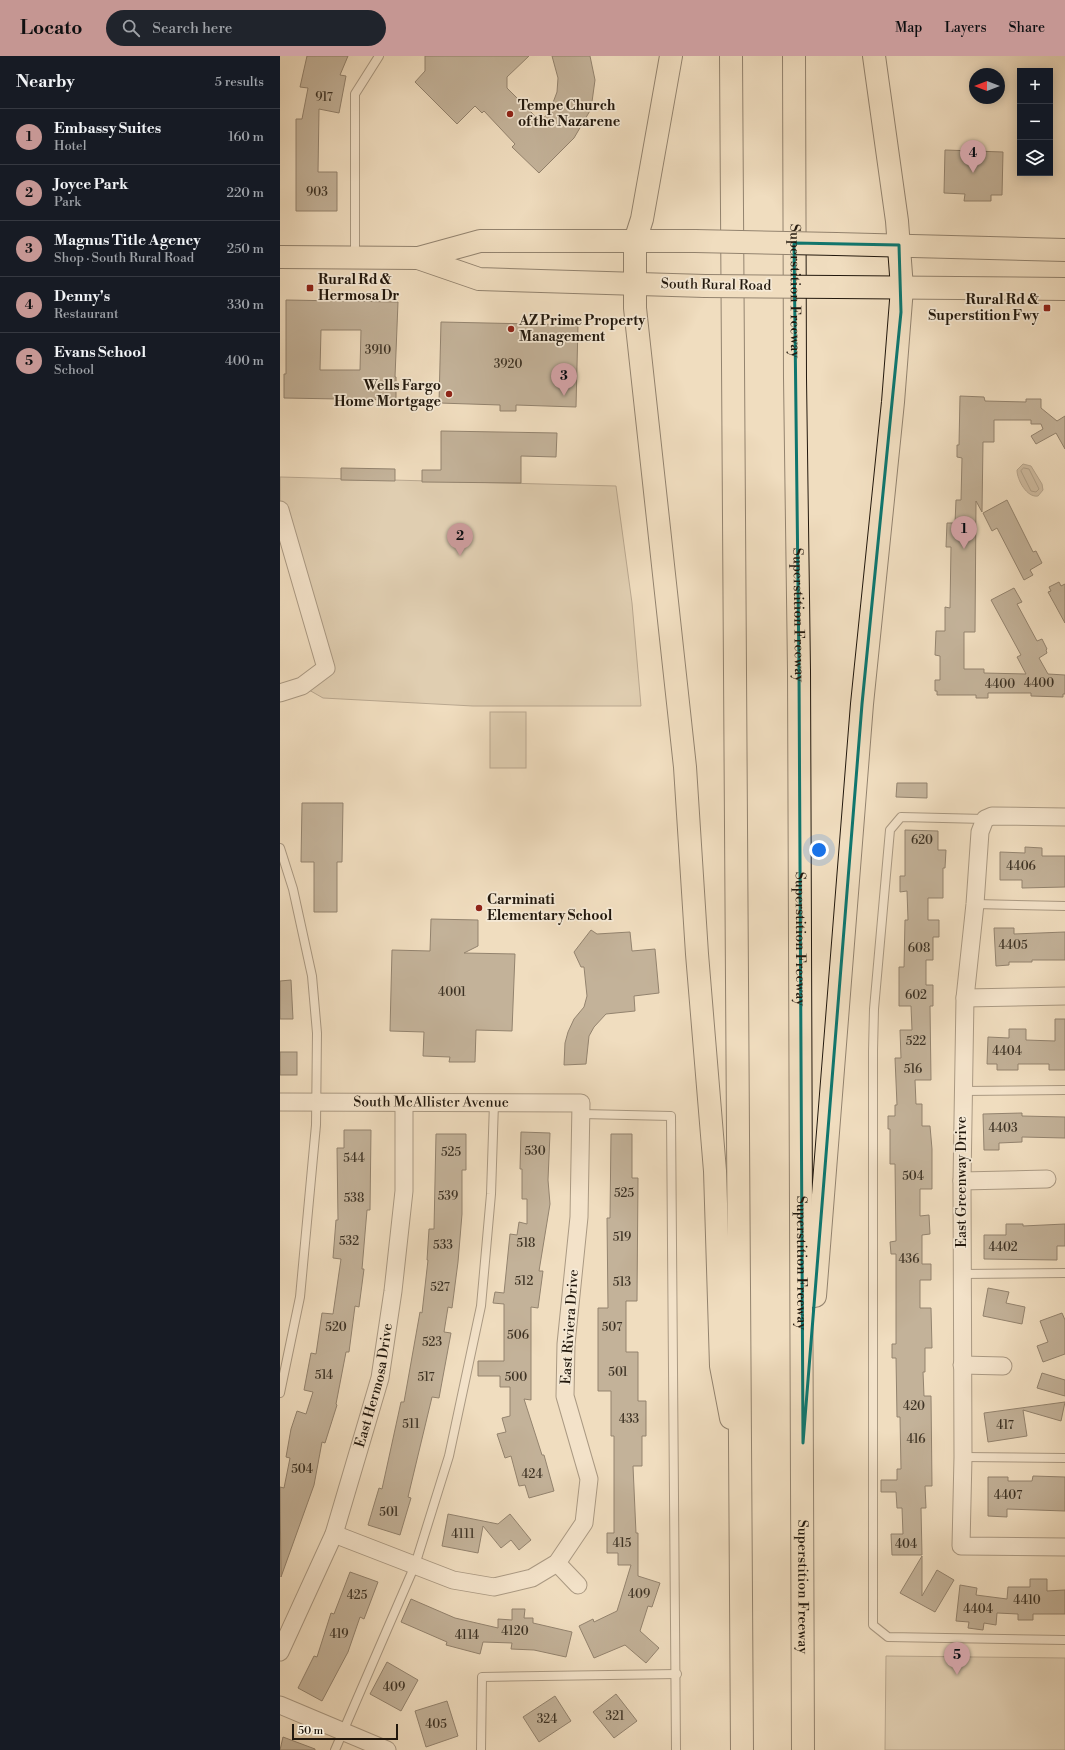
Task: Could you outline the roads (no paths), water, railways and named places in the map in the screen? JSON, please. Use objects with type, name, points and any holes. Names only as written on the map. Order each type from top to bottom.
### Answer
[{"type":"main road","points":[[671,56],[642,219],[635,241],[635,308],[684,767],[714,1171],[721,1366],[741,1481]]},
{"type":"main road","points":[[731,56],[742,1750]]},
{"type":"main road","name":"Superstition Freeway","points":[[794,56],[795,378],[799,670],[803,1750]]},
{"type":"main road","points":[[803,1443],[862,704],[893,402],[902,288],[899,245],[874,56]]},
{"type":"main road","name":"South Rural Road","points":[[280,257],[418,258],[480,241],[695,241],[1065,250]]},
{"type":"main road","name":"South Rural Road","points":[[418,258],[479,279],[694,286],[1065,289]]},
{"type":"main road","points":[[803,1681],[808,1750]]},
{"type":"main road","points":[[739,1750],[742,1721]]},
{"type":"street","points":[[280,510],[326,668],[302,686],[280,693]]},
{"type":"street","points":[[985,819],[992,816],[1065,817]]},
{"type":"street","name":"East Greenway Drive","points":[[985,819],[980,832],[975,904],[965,998],[962,1181],[963,1457],[961,1546],[1065,1547]]},
{"type":"street","points":[[965,998],[1065,996]]},
{"type":"street","name":"South McAllister Avenue","points":[[280,1102],[494,1103],[582,1109]]},
{"type":"street","name":"East Hermosa Drive","points":[[280,1652],[334,1534],[380,1378],[393,1291],[404,1191],[404,1103]]},
{"type":"street","name":"East Riviera Drive","points":[[557,1563],[584,1523],[589,1479],[565,1396],[566,1344],[579,1217],[582,1109]]},
{"type":"street","points":[[962,1181],[1047,1180]]},
{"type":"street","points":[[962,1365],[1004,1366]]},
{"type":"street","points":[[334,1534],[453,1580],[494,1587],[532,1578],[557,1563],[578,1585]]},
{"type":"street","points":[[280,1705],[344,1730],[387,1750]]},
{"type":"lane","points":[[355,258],[355,94],[379,56]]},
{"type":"lane","points":[[985,819],[901,817],[890,830],[874,1009],[873,1051],[873,1625],[888,1637],[1065,1640]]},
{"type":"lane","points":[[280,848],[293,889],[312,976],[317,1032],[315,1103],[316,1125],[300,1297],[280,1393]]},
{"type":"lane","points":[[975,904],[1065,906]]},
{"type":"lane","points":[[963,1091],[1065,1090]]},
{"type":"lane","points":[[335,1750],[415,1565],[449,1456],[481,1306],[491,1194],[494,1103]]},
{"type":"lane","points":[[582,1109],[671,1116],[677,1674],[676,1750]]},
{"type":"lane","points":[[962,1274],[1065,1273]]},
{"type":"lane","points":[[963,1457],[1065,1458]]},
{"type":"lane","points":[[481,1750],[482,1677],[677,1674]]},
{"type":"water","points":[[1023,464],[1031,466],[1042,484],[1043,490],[1038,496],[1030,494],[1023,488],[1017,474],[1017,470]]},
{"type":"place","name":"Tempe Church of the Nazarene","points":[[510,114]]},
{"type":"place","name":"Denny's","points":[[973,173]]},
{"type":"place","name":"Rural Rd & Hermosa Dr","points":[[310,288]]},
{"type":"place","name":"Rural Rd & Superstition Fwy","points":[[1047,308]]},
{"type":"place","name":"AZ Prime Property Management","points":[[511,329]]},
{"type":"place","name":"Wells Fargo Home Mortgage","points":[[449,394]]},
{"type":"place","name":"Magnus Title Agency","points":[[564,396]]},
{"type":"place","name":"Embassy Suites","points":[[964,549]]},
{"type":"place","name":"Joyce Park","points":[[460,556]]},
{"type":"place","name":"Carminati Elementary School","points":[[479,908]]},
{"type":"place","name":"Evans School","points":[[957,1675]]}]
